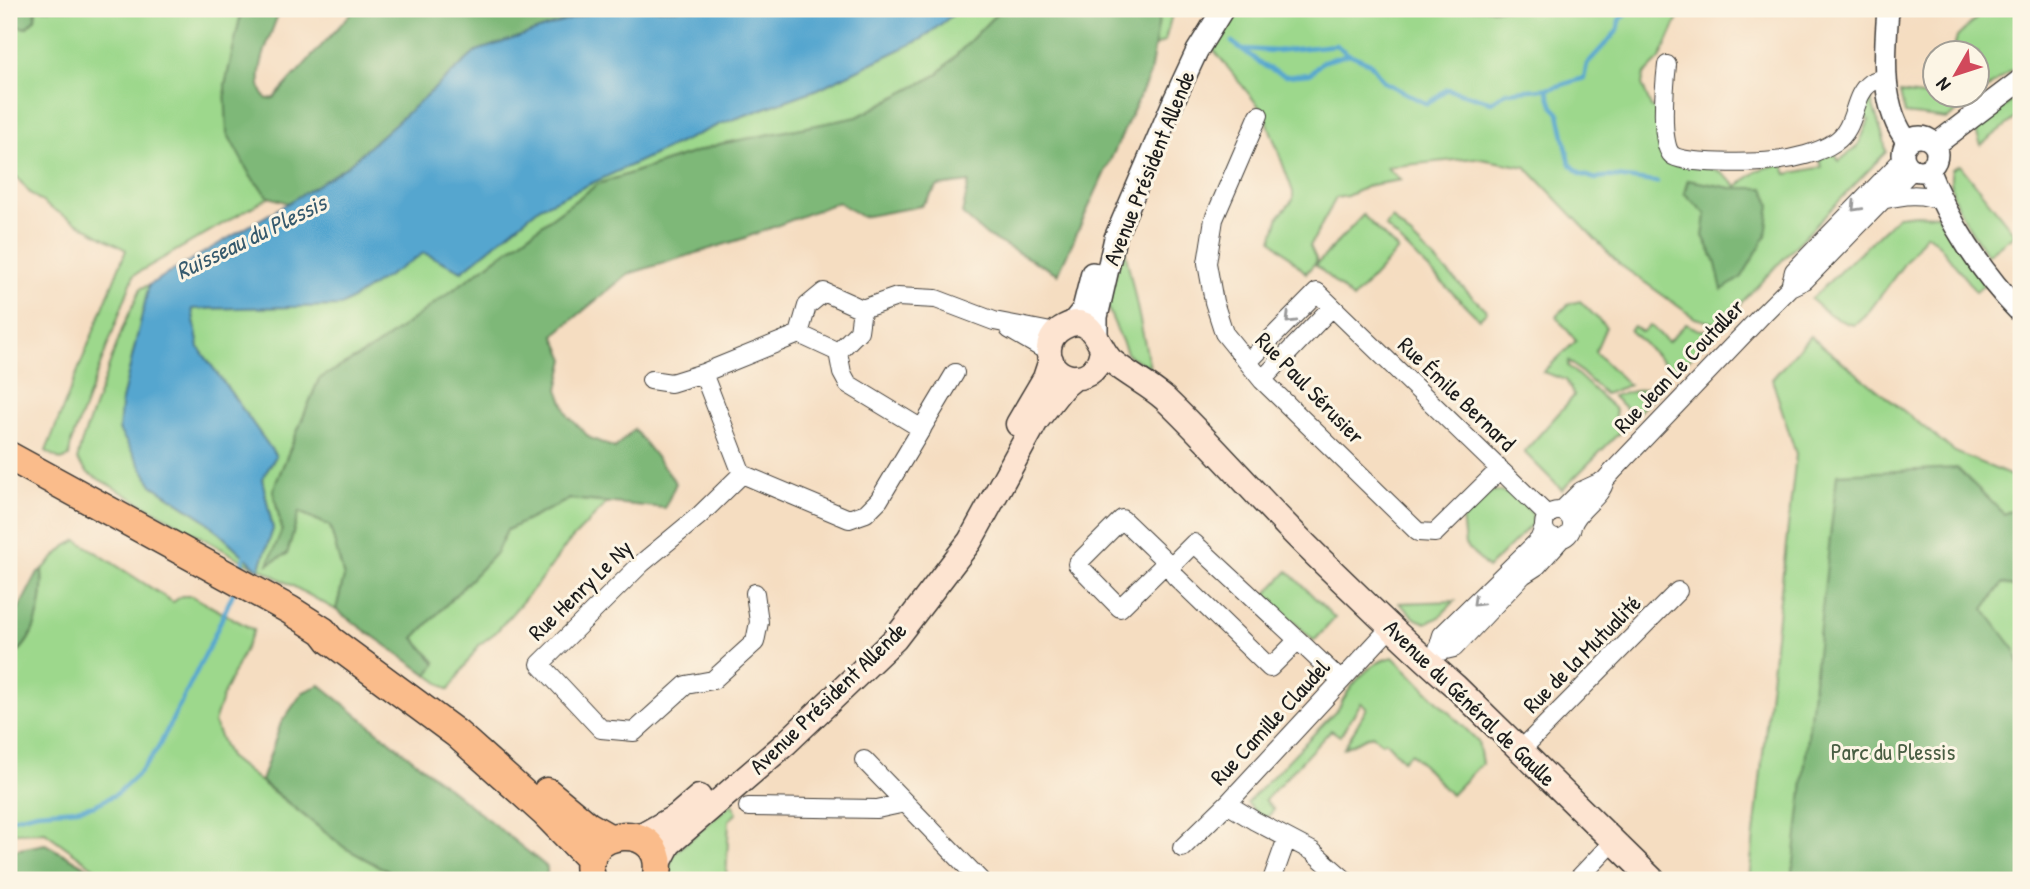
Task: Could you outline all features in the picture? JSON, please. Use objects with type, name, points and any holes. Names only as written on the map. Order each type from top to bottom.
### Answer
[{"type":"main road","points":[[1086,326],[1099,341],[1099,365],[1082,375],[1059,371],[1057,343],[1086,326]]},
{"type":"main road","name":"Avenue du Général de Gaulle","points":[[1099,341],[1107,357],[1160,395],[1205,437],[1287,526],[1391,627],[1432,658],[1520,751],[1653,880]]},
{"type":"main road","name":"Avenue Président Allende","points":[[638,838],[677,816],[830,684],[884,627],[936,561],[983,493],[1028,404],[1045,378],[1057,343]]},
{"type":"main road","name":"Avenue Président Allende","points":[[657,872],[669,844],[785,744],[895,639],[970,541],[1036,421],[1062,388],[1082,375]]},
{"type":"main road","name":"Avenue du Général de Gaulle","points":[[1082,375],[1105,377],[1134,391],[1160,409],[1232,479],[1287,526]]},
{"type":"main road","points":[[9,456],[323,631],[335,633],[410,682],[588,826],[597,860],[624,834],[638,838],[650,846],[657,858],[657,872]]},
{"type":"street","name":"Avenue Président Allende","points":[[1057,343],[1083,309],[1096,254],[1129,181],[1166,85],[1207,9]]},
{"type":"street","name":"Avenue Président Allende","points":[[1099,341],[1097,317],[1115,238],[1197,51],[1223,9]]},
{"type":"street","points":[[1888,9],[1885,77],[1896,123],[1913,159],[1996,285],[2021,313]]},
{"type":"street","points":[[1667,65],[1664,91],[1667,146],[1676,157],[1701,161],[1774,161],[1821,150],[1838,141],[1851,126],[1862,94],[1869,84],[1885,77]]},
{"type":"street","points":[[1913,159],[1922,137],[1935,145],[2021,80]]},
{"type":"street","name":"Rue Paul Sérusier","points":[[1259,115],[1214,219],[1207,263],[1214,302],[1224,333],[1262,380],[1418,532],[1435,533],[1500,468]]},
{"type":"street","name":"Rue Jean Le Coutaller","points":[[1432,658],[1454,648],[1523,575],[1581,491],[1605,480],[1790,287],[1805,280],[1882,200],[1913,159]]},
{"type":"street","name":"Rue Jean Le Coutaller","points":[[1790,287],[1794,271],[1913,159]]},
{"type":"street","points":[[1882,200],[1905,195],[1928,195],[1942,202]]},
{"type":"street","points":[[799,334],[807,306],[824,292],[862,309],[897,297],[936,299],[1057,343]]},
{"type":"street","points":[[1248,362],[1317,292],[1332,307],[1262,380]]},
{"type":"street","name":"Rue Émile Bernard","points":[[1332,307],[1558,525]]},
{"type":"street","points":[[838,352],[859,331],[862,309]]},
{"type":"street","points":[[651,380],[671,383],[703,373],[799,334],[838,352]]},
{"type":"street","points":[[838,352],[842,373],[848,384],[922,429]]},
{"type":"street","points":[[703,373],[742,474],[849,519],[866,513],[879,500],[955,373]]},
{"type":"street","name":"Rue Henry Le Ny","points":[[742,474],[700,515],[642,563],[540,663],[600,729],[635,732],[685,685],[713,680],[755,642],[759,622],[755,593]]},
{"type":"street","name":"Rue Jean Le Coutaller","points":[[1432,658],[1442,635],[1543,535],[1575,518],[1603,487],[1605,480]]},
{"type":"street","points":[[1298,640],[1270,668],[1175,576],[1169,565],[1122,519],[1077,564],[1121,608],[1169,565],[1194,543],[1298,640],[1340,681]]},
{"type":"street","name":"Rue de la Mutualité","points":[[1520,751],[1678,591]]},
{"type":"street","name":"Rue Camille Claudel","points":[[1182,848],[1227,804],[1391,627]]},
{"type":"street","points":[[864,760],[980,880]]},
{"type":"street","points":[[748,807],[877,809],[905,803]]},
{"type":"street","points":[[1227,804],[1312,851],[1345,880]]},
{"type":"street","points":[[1272,880],[1287,838]]},
{"type":"street","points":[[1577,880],[1614,841]]},
{"type":"green space","points":[[9,9],[36,9],[35,19],[26,28],[9,25]]},
{"type":"green space","points":[[36,9],[242,9],[225,86],[251,177],[269,197],[134,275],[71,443],[69,457],[61,460],[46,451],[126,250],[49,207],[30,193],[9,168],[9,86],[14,63],[9,25],[26,28],[35,19]]},
{"type":"green space","points":[[242,9],[280,9],[260,69],[262,91],[267,99],[274,98],[355,9],[601,9],[477,51],[346,167],[288,203],[269,197],[251,177],[227,133],[225,86]]},
{"type":"green space","points":[[960,9],[1001,9],[937,75],[857,118],[720,144],[598,184],[375,347],[319,379],[273,490],[287,554],[299,512],[330,526],[344,577],[336,610],[260,568],[273,529],[262,479],[276,456],[199,348],[192,309],[341,306],[424,252],[462,271],[540,207],[718,125],[818,89],[922,39]]},
{"type":"green space","points":[[1001,9],[1164,9],[1160,13],[1150,74],[1058,274],[987,236],[962,214],[969,182],[938,186],[921,206],[862,217],[838,202],[742,239],[628,274],[554,335],[565,359],[558,389],[568,416],[590,438],[615,448],[634,429],[676,483],[665,508],[570,499],[507,530],[496,553],[414,638],[436,663],[428,675],[336,610],[344,577],[330,526],[299,512],[287,554],[268,564],[282,530],[273,490],[319,379],[375,347],[598,184],[720,144],[857,117],[937,75]]},
{"type":"green space","points":[[1164,9],[1178,9],[1171,18],[1165,41],[1154,47],[1160,13]]},
{"type":"green space","points":[[1234,9],[1682,9],[1660,59],[1644,75],[1642,84],[1651,107],[1659,112],[1662,147],[1719,171],[1737,186],[1759,170],[1783,163],[1787,174],[1822,167],[1818,155],[1833,149],[1839,161],[1858,146],[1869,120],[1859,113],[1866,100],[1871,100],[1886,152],[1720,325],[1695,318],[1619,264],[1526,167],[1475,158],[1386,167],[1401,180],[1371,185],[1336,198],[1310,246],[1317,261],[1306,273],[1272,240],[1279,216],[1293,200],[1293,192],[1264,113],[1213,49]]},
{"type":"green space","points":[[1986,9],[2021,9],[2021,63],[1992,85],[1992,38],[1957,37]]},
{"type":"green space","points":[[1900,93],[1922,96],[1922,108],[1962,108],[1947,119],[1905,114]]},
{"type":"green space","points":[[2021,94],[2021,114],[1981,145],[1975,129]]},
{"type":"green space","points":[[1960,165],[2015,234],[1987,255],[1967,225],[1952,192],[1952,169]]},
{"type":"green space","points":[[1688,180],[1731,188],[1764,188],[1770,204],[1766,236],[1742,277],[1722,290],[1715,260],[1703,236],[1706,214],[1684,193]]},
{"type":"green space","points":[[1363,215],[1398,250],[1353,299],[1316,265]]},
{"type":"green space","points":[[1937,215],[1985,284],[1976,292],[1936,241],[1926,234],[1870,310],[1854,325],[1836,318],[1811,299],[1898,216]]},
{"type":"green space","points":[[1392,218],[1487,311],[1479,319],[1385,226]]},
{"type":"green space","points":[[1124,245],[1150,368],[1128,355],[1106,304]]},
{"type":"green space","points":[[149,285],[121,405],[152,485],[204,519],[259,570],[88,473],[77,460],[123,327],[141,288]]},
{"type":"green space","points":[[1580,301],[1606,327],[1595,352],[1629,385],[1605,394],[1569,361],[1568,366],[1616,410],[1615,421],[1621,431],[1562,490],[1524,452],[1574,396],[1566,380],[1543,372],[1576,341],[1556,316],[1569,304]]},
{"type":"green space","points":[[1686,324],[1699,330],[1718,330],[1681,367],[1670,369],[1630,330],[1634,326],[1642,332],[1650,325],[1668,342]]},
{"type":"green space","name":"Parc du Plessis","points":[[1810,336],[1955,452],[2021,480],[2021,880],[1749,880],[1796,454],[1772,379]]},
{"type":"green space","points":[[1658,386],[1660,390],[1635,416],[1612,396]]},
{"type":"green space","name":"Parc du Plessis","points":[[1957,468],[2004,514],[2021,505],[2021,591],[2003,583],[1984,609],[2015,650],[2021,671],[2021,880],[1792,880],[1837,474]]},
{"type":"green space","points":[[1492,491],[1515,497],[1533,514],[1532,524],[1488,568],[1465,545],[1462,517]]},
{"type":"green space","points":[[570,499],[607,503],[568,543],[541,580],[496,632],[479,645],[449,690],[428,675],[436,663],[414,638],[496,553],[507,530]]},
{"type":"green space","points":[[77,540],[173,602],[182,596],[192,596],[254,630],[223,695],[214,723],[229,757],[345,848],[404,880],[111,880],[45,832],[9,833],[9,658],[26,642],[37,620],[42,594],[42,570],[66,546]]},
{"type":"green space","points":[[42,570],[42,594],[37,620],[26,642],[9,658],[9,628],[38,572]]},
{"type":"green space","points":[[1288,571],[1335,618],[1314,641],[1265,595]]},
{"type":"green space","points":[[1455,601],[1438,618],[1426,623],[1416,619],[1399,603]]},
{"type":"green space","points":[[1393,657],[1478,741],[1482,763],[1451,795],[1411,753],[1403,760],[1385,741],[1382,743],[1372,735],[1344,748],[1367,708],[1361,703],[1340,736],[1331,730],[1265,800],[1274,810],[1267,817],[1259,816],[1247,803],[1339,708],[1360,676],[1376,664]]},
{"type":"green space","points":[[320,685],[547,867],[547,880],[404,880],[345,848],[261,781],[281,723],[303,692]]},
{"type":"green space","points":[[732,803],[737,813],[729,820],[726,880],[667,880],[672,855]]},
{"type":"green space","points":[[45,844],[108,880],[9,880],[9,851]]},
{"type":"water","points":[[601,9],[960,9],[922,39],[818,89],[718,125],[540,207],[462,271],[424,253],[341,306],[192,309],[199,348],[276,456],[262,479],[273,529],[259,570],[204,519],[152,485],[119,430],[121,405],[149,285],[346,167],[477,51]]},
{"type":"waterway","points":[[1232,42],[1266,67],[1286,76],[1310,74],[1322,62],[1349,54],[1370,63],[1384,82],[1427,104],[1447,89],[1492,102],[1506,92],[1552,88],[1584,78],[1587,64],[1618,30],[1619,20],[1632,9]]},
{"type":"waterway","points":[[1244,49],[1275,51],[1336,45],[1348,54]]},
{"type":"waterway","points":[[1547,89],[1553,107],[1559,113],[1570,164],[1581,174],[1596,179],[1615,177],[1657,182]]},
{"type":"waterway","name":"Ruisseau du Plessis","points":[[240,572],[245,554]]},
{"type":"waterway","name":"Ruisseau du Plessis","points":[[9,819],[37,812],[95,805],[118,793],[140,772],[157,750],[234,591]]}]
